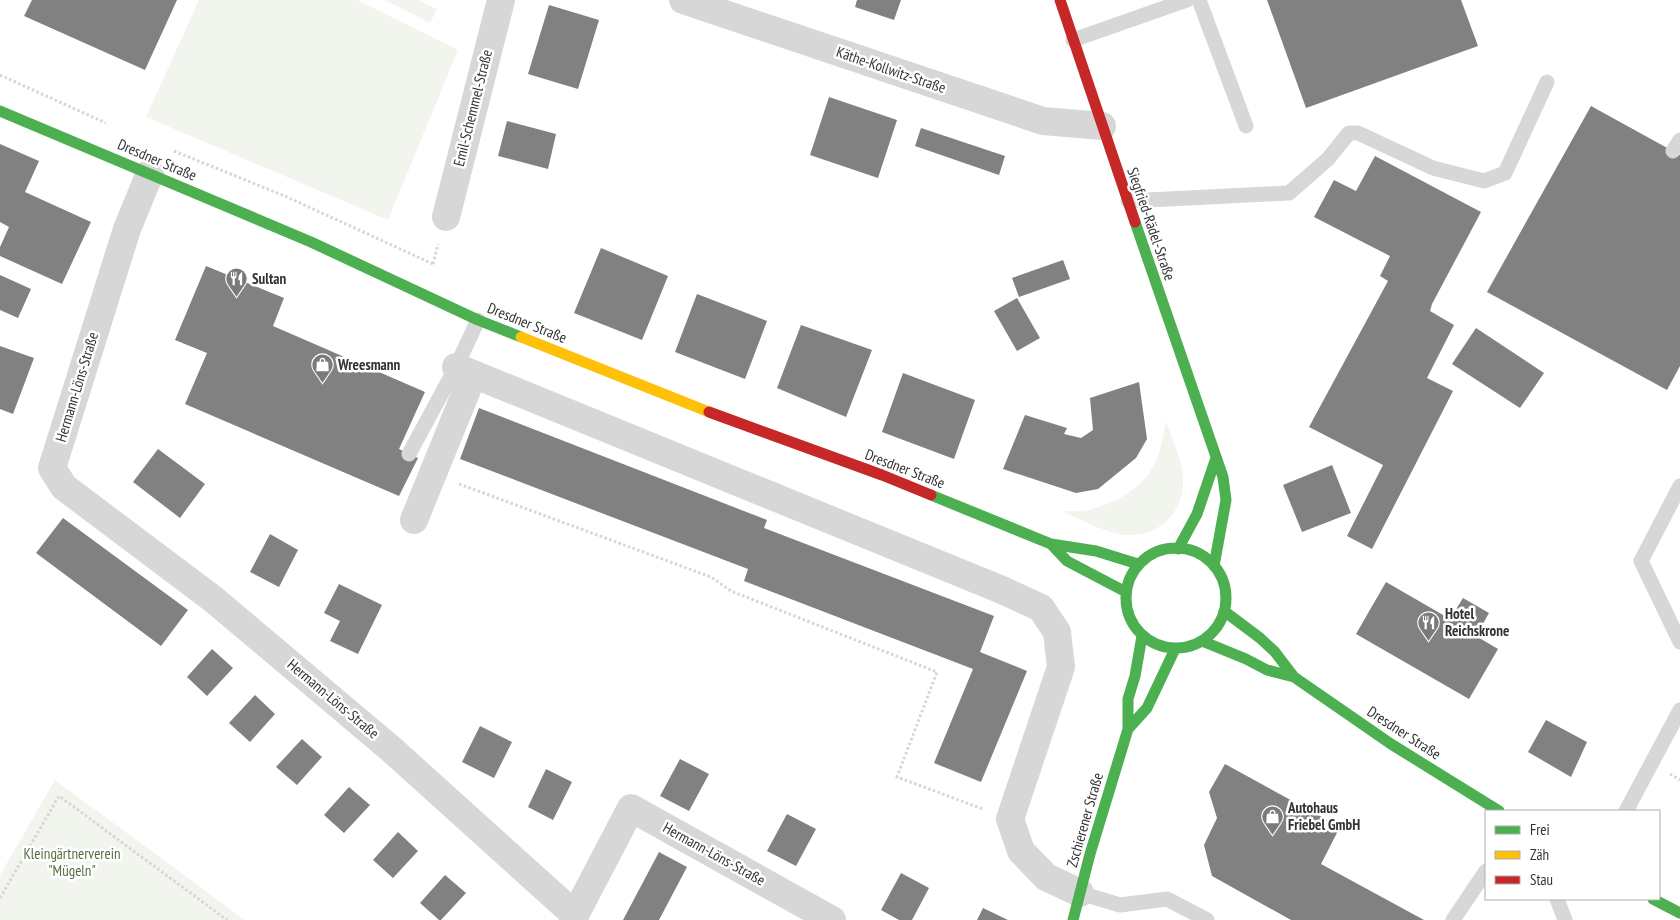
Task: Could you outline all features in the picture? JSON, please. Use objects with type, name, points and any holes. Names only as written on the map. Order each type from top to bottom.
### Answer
[{"type":"street","name":"Emil-Schemmel-Straße","points":[[446,216],[501,0]]},
{"type":"street","name":"Käthe-Kollwitz-Straße","points":[[683,0],[1044,121],[1102,126]]},
{"type":"street","name":"Siegfried-Rädel-Straße","points":[[1060,0],[1223,476],[1226,500],[1214,566]]},
{"type":"street","name":"Dresdner Straße","points":[[0,110],[311,242],[478,320],[708,411],[882,475],[1051,544],[1100,551],[1138,564]]},
{"type":"street","name":"Hermann-Löns-Straße","points":[[150,173],[127,229],[52,468],[64,487],[213,599],[391,749],[573,918],[631,808],[832,920]]},
{"type":"street","points":[[414,520],[433,474],[464,371],[1002,590],[1041,608],[1057,632],[1061,667],[1010,819],[1021,852],[1046,877],[1080,893]]},
{"type":"street","points":[[1178,549],[1197,514],[1216,458]]},
{"type":"street","name":"Dresdner Straße","points":[[1051,544],[1067,561],[1126,592]]},
{"type":"street","points":[[1178,549],[1202,555],[1214,566],[1223,581],[1226,597],[1224,612],[1212,634],[1202,641],[1184,648],[1175,649],[1161,647],[1142,636],[1132,624],[1128,614],[1126,592],[1127,583],[1138,564],[1154,553],[1178,549]]},
{"type":"street","name":"Dresdner Straße","points":[[1224,612],[1260,638],[1275,652],[1294,678]]},
{"type":"street","name":"Zschierener Straße","points":[[1073,920],[1128,730],[1128,699],[1135,676],[1142,636]]},
{"type":"street","name":"Dresdner Straße","points":[[1202,641],[1267,670],[1294,678],[1392,744],[1498,810]]},
{"type":"street","name":"Zschierener Straße","points":[[1128,730],[1147,708],[1175,649]]},
{"type":"street","points":[[1655,900],[1680,913]]},
{"type":"lane","points":[[1074,40],[1187,0]]},
{"type":"lane","points":[[1200,0],[1246,126]]},
{"type":"lane","points":[[1128,201],[1288,193],[1328,158],[1349,133],[1358,133],[1433,168],[1484,181],[1506,172],[1547,82]]},
{"type":"lane","points":[[409,454],[464,371],[478,320]]},
{"type":"lane","points":[[1680,486],[1641,561],[1680,642]]},
{"type":"lane","points":[[1627,810],[1680,710]]},
{"type":"lane","points":[[1453,920],[1485,872]]},
{"type":"lane","points":[[1080,893],[1120,905],[1167,899],[1207,920]]},
{"type":"lane","points":[[1557,900],[1565,920]]},
{"type":"path","points":[[0,75],[107,123]]},
{"type":"path","points":[[170,149],[286,197],[433,264]]},
{"type":"path","points":[[424,294],[446,216]]},
{"type":"path","points":[[433,474],[711,577],[731,591],[937,672],[897,777],[1010,819]]},
{"type":"path","points":[[0,898],[59,796],[228,920]]},
{"type":"green space","points":[[199,0],[357,0],[458,50],[388,220],[146,117]]},
{"type":"green space","points":[[385,0],[418,0],[437,9],[430,23]]},
{"type":"green space","points":[[1166,421],[1181,463],[1183,482],[1182,495],[1177,506],[1163,524],[1152,531],[1140,534],[1119,534],[1094,526],[1062,511],[1082,511],[1098,507],[1124,496],[1140,484],[1152,469],[1157,458]]},
{"type":"green space","name":"Kleingärtnerverein \"Mügeln\"","points":[[55,780],[245,920],[0,920],[0,875]]},
{"type":"building","points":[[32,0],[177,0],[145,70],[24,16]]},
{"type":"building","points":[[857,0],[901,0],[894,20],[855,7]]},
{"type":"building","points":[[1267,0],[1461,0],[1478,46],[1306,108]]},
{"type":"building","points":[[549,5],[599,20],[578,89],[528,74]]},
{"type":"building","points":[[829,97],[897,120],[878,178],[810,155]]},
{"type":"building","points":[[1591,106],[1680,155],[1680,366],[1667,390],[1487,292]]},
{"type":"building","points":[[507,121],[556,134],[548,169],[498,156]]},
{"type":"building","points":[[921,128],[1005,156],[999,175],[915,146]]},
{"type":"building","points":[[0,144],[39,161],[25,192],[91,222],[62,284],[0,256],[0,247],[9,227],[0,222]]},
{"type":"building","points":[[1375,156],[1481,212],[1430,311],[1454,325],[1427,378],[1453,391],[1372,549],[1347,536],[1383,465],[1309,427],[1388,281],[1380,276],[1390,256],[1314,217],[1334,180],[1356,191]]},
{"type":"building","points":[[601,248],[668,276],[642,340],[574,313]]},
{"type":"building","points":[[1063,260],[1070,279],[1019,297],[1012,278]]},
{"type":"building","points":[[206,266],[284,298],[273,326],[425,392],[399,449],[418,458],[399,496],[185,404],[207,353],[175,340]]},
{"type":"building","points":[[0,275],[31,289],[18,318],[0,310]]},
{"type":"building","points":[[697,294],[767,321],[745,379],[675,352]]},
{"type":"building","points":[[1017,298],[1040,338],[1017,351],[994,311]]},
{"type":"building","points":[[801,325],[872,350],[846,417],[777,388]]},
{"type":"building","points":[[1476,328],[1544,373],[1520,408],[1452,364]]},
{"type":"building","points":[[0,346],[34,358],[13,414],[0,409]]},
{"type":"building","points":[[903,373],[975,400],[954,459],[882,432]]},
{"type":"building","points":[[1139,382],[1147,439],[1136,458],[1098,489],[1076,493],[1003,469],[1025,415],[1067,428],[1064,434],[1081,438],[1093,430],[1090,398]]},
{"type":"building","points":[[479,408],[767,520],[764,528],[994,616],[980,652],[1027,671],[981,782],[934,763],[973,669],[744,581],[748,569],[460,459]]},
{"type":"building","points":[[158,449],[205,484],[180,518],[133,482]]},
{"type":"building","points":[[1332,465],[1351,513],[1302,532],[1283,485]]},
{"type":"building","points":[[63,518],[188,610],[161,646],[36,553]]},
{"type":"building","points":[[270,534],[298,550],[279,587],[250,572]]},
{"type":"building","name":"Hotel Reichskrone","points":[[1386,582],[1450,619],[1463,598],[1489,613],[1476,636],[1498,649],[1469,699],[1356,634]]},
{"type":"building","points":[[339,584],[382,605],[358,654],[330,641],[340,621],[324,613]]},
{"type":"building","points":[[212,649],[233,668],[207,696],[187,677]]},
{"type":"building","points":[[255,695],[275,714],[250,742],[229,723]]},
{"type":"building","points":[[1546,720],[1587,742],[1571,777],[1528,752]]},
{"type":"building","points":[[480,726],[512,742],[494,778],[462,762]]},
{"type":"building","points":[[302,739],[322,757],[297,785],[276,767]]},
{"type":"building","points":[[680,759],[709,774],[689,811],[660,796]]},
{"type":"building","name":"Autohaus Friebel GmbH","points":[[1225,764],[1340,827],[1321,864],[1424,920],[1291,920],[1212,876],[1204,845],[1217,818],[1209,792]]},
{"type":"building","points":[[546,769],[572,782],[553,820],[528,807]]},
{"type":"building","points":[[349,787],[370,805],[344,833],[324,815]]},
{"type":"building","points":[[787,814],[816,829],[796,866],[767,851]]},
{"type":"building","points":[[398,832],[418,851],[393,878],[373,860]]},
{"type":"building","points":[[659,852],[687,867],[659,920],[623,920]]},
{"type":"building","points":[[901,873],[929,888],[912,920],[899,920],[881,910]]},
{"type":"building","points":[[445,875],[466,893],[439,920],[420,903]]},
{"type":"building","points":[[983,908],[1008,920],[977,920]]},
{"type":"traffic: fast","points":[[0,111],[311,242],[478,320],[521,337]]},
{"type":"traffic: fast","points":[[1135,222],[1223,477],[1226,500],[1214,566]]},
{"type":"traffic: fast","points":[[1178,549],[1197,514],[1216,458]]},
{"type":"traffic: fast","points":[[931,495],[1051,544],[1096,551],[1138,564]]},
{"type":"traffic: fast","points":[[1051,544],[1067,561],[1126,592]]},
{"type":"traffic: fast","points":[[1176,548],[1186,549],[1204,556],[1218,570],[1225,588],[1226,598],[1225,608],[1218,626],[1204,640],[1186,647],[1176,648],[1166,647],[1148,640],[1134,626],[1127,608],[1126,598],[1127,588],[1134,570],[1148,556],[1166,549],[1176,548]]},
{"type":"traffic: fast","points":[[1224,611],[1260,638],[1275,652],[1294,677],[1391,744],[1497,810]]},
{"type":"traffic: fast","points":[[1073,920],[1090,854],[1128,729],[1128,699],[1135,676],[1142,636]]},
{"type":"traffic: fast","points":[[1202,641],[1267,670],[1294,677]]},
{"type":"traffic: fast","points":[[1128,729],[1147,708],[1175,649]]},
{"type":"traffic: fast","points":[[1655,900],[1680,913]]},
{"type":"traffic: slow","points":[[521,337],[709,412]]},
{"type":"traffic: jam","points":[[1060,0],[1135,222]]},
{"type":"traffic: jam","points":[[709,412],[882,475],[931,495]]},
{"type":"place","name":"Sultan","points":[[236,298]]},
{"type":"place","name":"Wreesmann","points":[[322,384]]},
{"type":"place","name":"Hotel Reichskrone","points":[[1429,642]]},
{"type":"place","name":"Autohaus Friebel GmbH","points":[[1272,836]]}]
